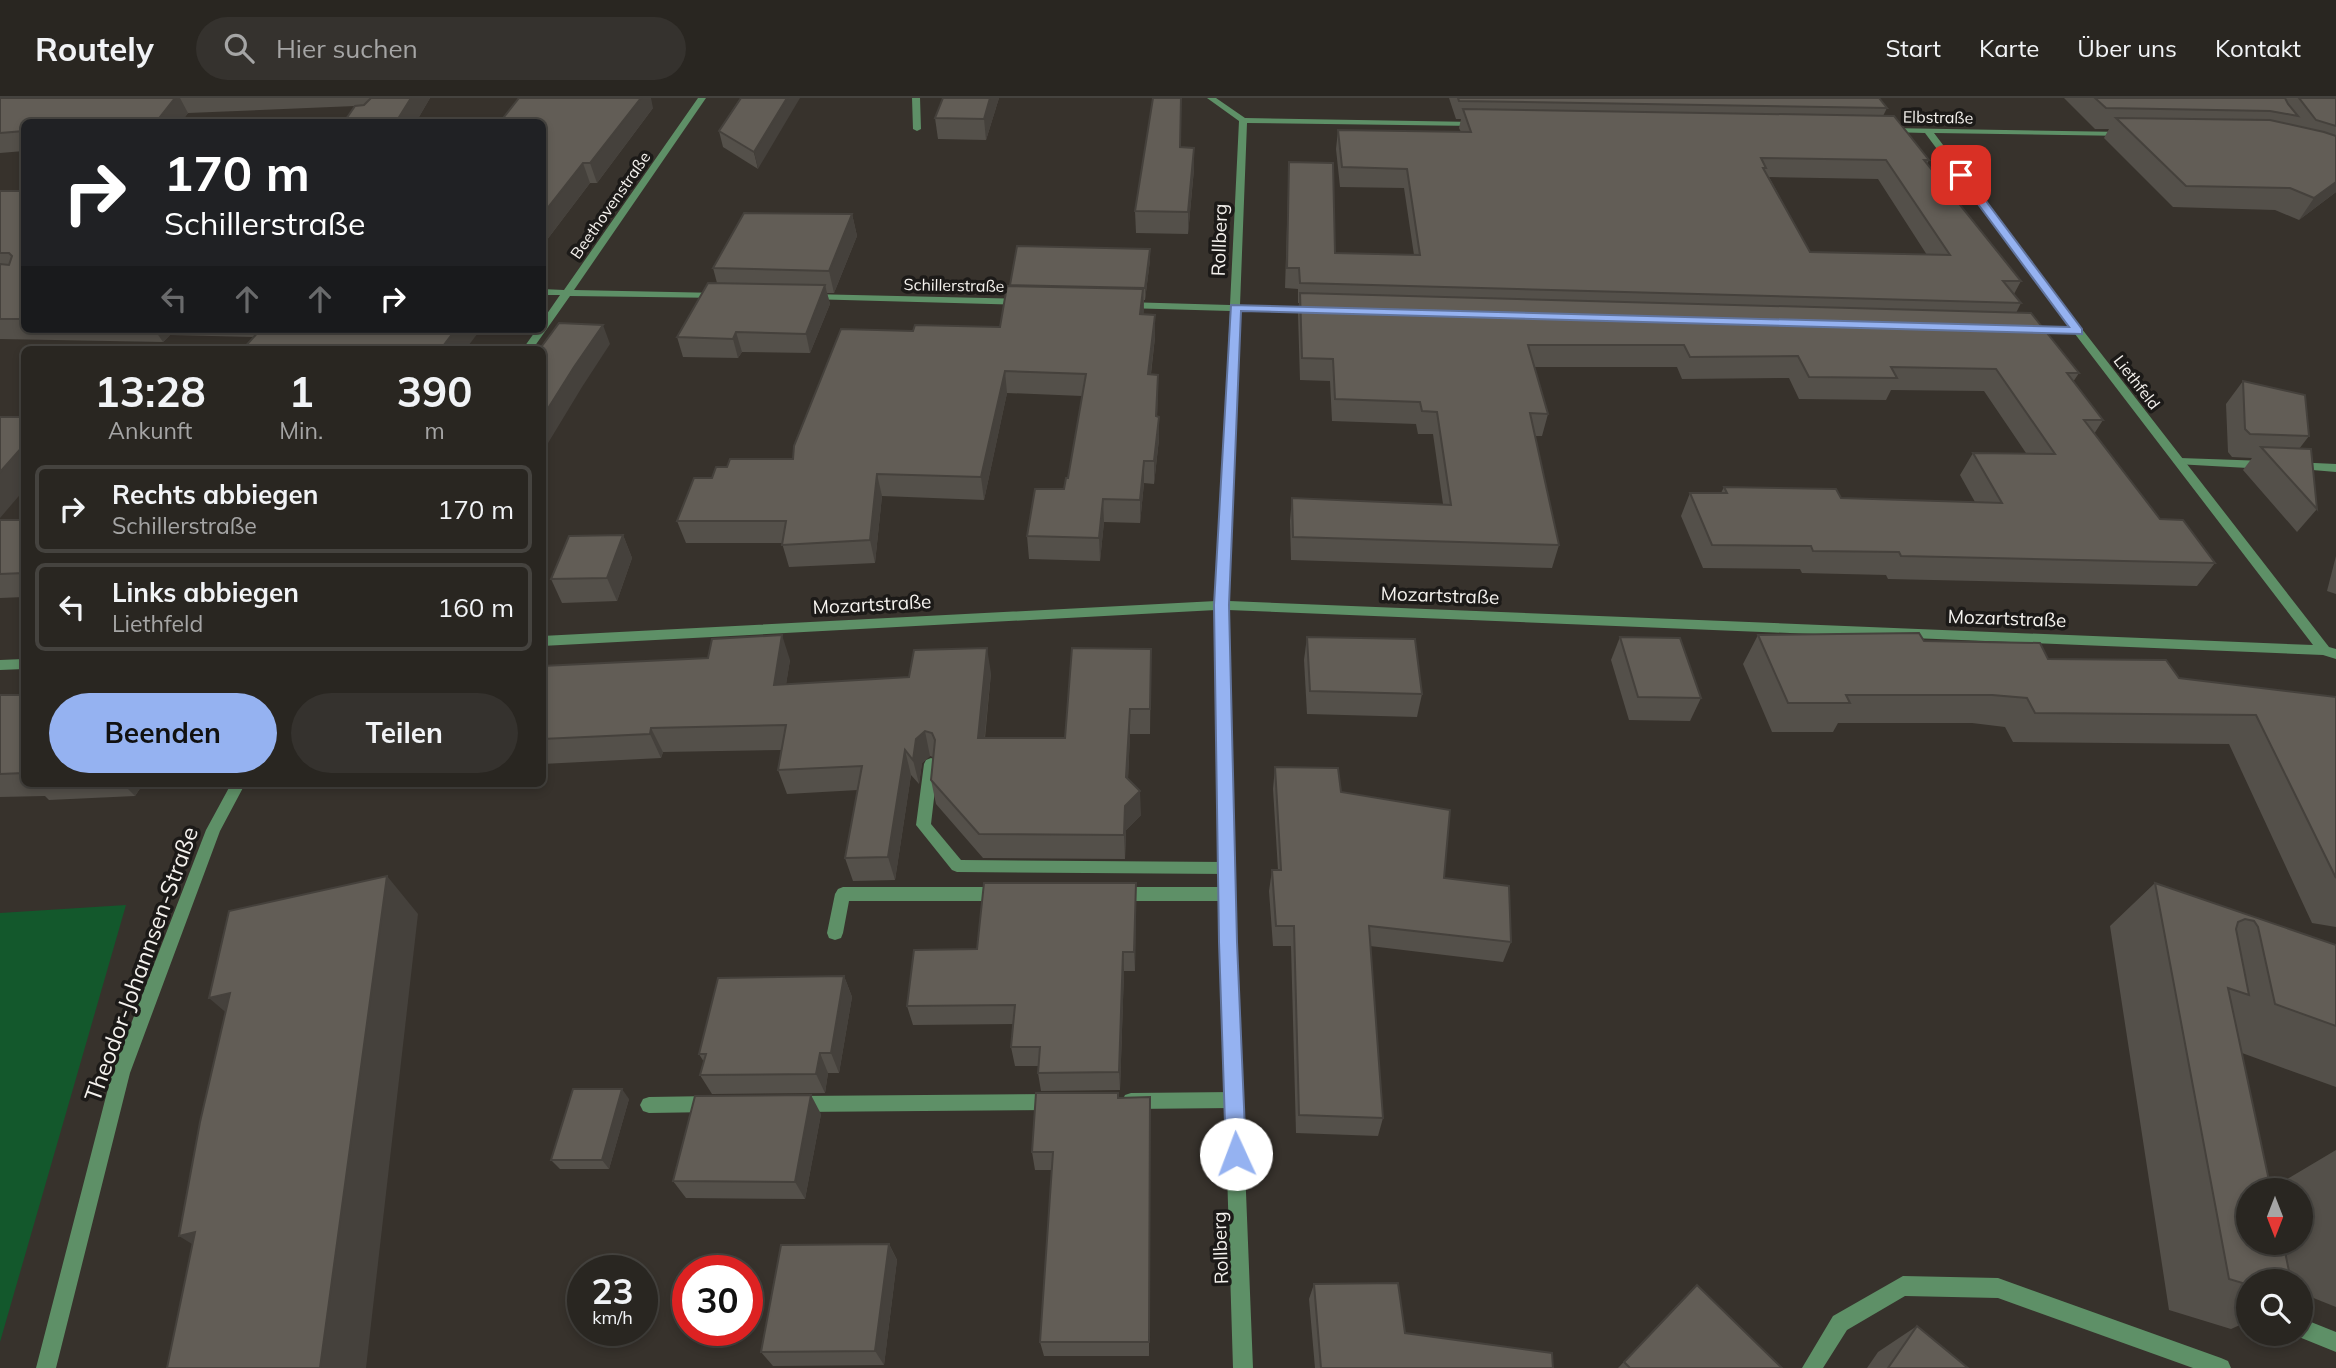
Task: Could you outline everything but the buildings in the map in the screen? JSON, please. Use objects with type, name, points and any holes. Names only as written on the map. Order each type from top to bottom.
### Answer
[{"type":"street","name":"Beethovenstraße","points":[[546,323],[702,98]]},
{"type":"street","points":[[916,98],[917,130]]},
{"type":"street","points":[[1211,98],[1243,120],[1491,124]]},
{"type":"street","points":[[1228,98],[1243,120]]},
{"type":"street","name":"Rollberg","points":[[1243,120],[1222,605],[1227,894],[1243,1368]]},
{"type":"street","name":"Elbstraße","points":[[1878,130],[2133,134]]},
{"type":"street","name":"Liethfeld","points":[[1928,131],[2078,331],[2330,652]]},
{"type":"street","points":[[546,292],[729,296]]},
{"type":"street","name":"Schillerstraße","points":[[796,297],[1042,303]]},
{"type":"street","points":[[1111,304],[1330,310]]},
{"type":"street","points":[[2022,330],[2078,331]]},
{"type":"street","points":[[2180,462],[2336,468]]},
{"type":"street","name":"Mozartstraße","points":[[546,641],[1222,605],[2330,652]]},
{"type":"street","points":[[0,664],[21,664]]},
{"type":"street","points":[[931,764],[923,825],[957,866],[1227,869]]},
{"type":"street","name":"Theodor-Johannsen-Straße","points":[[46,1368],[121,1073],[212,830],[236,787]]},
{"type":"street","points":[[835,933],[843,894],[1021,894]]},
{"type":"street","points":[[1104,894],[1227,894]]},
{"type":"street","points":[[1109,1101],[1234,1100]]},
{"type":"street","points":[[774,1104],[1067,1101]]},
{"type":"street","points":[[649,1105],[732,1104]]},
{"type":"street","points":[[1812,1368],[1840,1323],[1903,1286],[1998,1288],[2221,1368]]},
{"type":"street","points":[[2313,1333],[2336,1342]]},
{"type":"green space","points":[[126,905],[0,1342],[0,913]]},
{"type":"route","points":[[1236,1154],[1228,942],[1222,605],[1235,307],[2078,331],[1961,175]]}]
